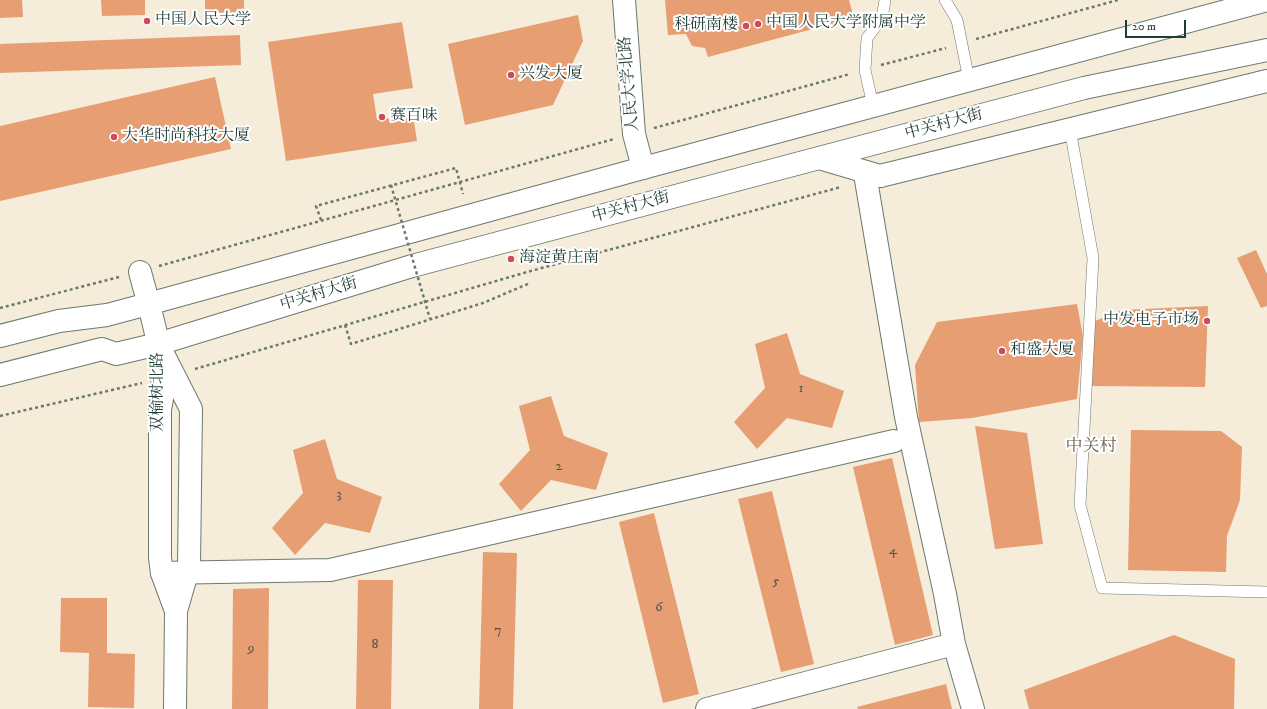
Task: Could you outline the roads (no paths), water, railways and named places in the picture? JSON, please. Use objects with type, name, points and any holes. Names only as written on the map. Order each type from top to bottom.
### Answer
[{"type":"street","name":"人民大学北路","points":[[624,0],[634,134],[643,168]]},
{"type":"street","points":[[0,336],[60,321],[107,315],[643,168],[1267,0]]},
{"type":"street","name":"中关村大街","points":[[0,375],[102,349],[116,354],[158,344],[412,266],[819,158],[1084,88],[1267,50]]},
{"type":"street","name":"中关村大街","points":[[873,178],[1267,81]]},
{"type":"street","points":[[819,158],[873,178],[906,417],[945,594],[954,644],[973,709]]},
{"type":"street","name":"双榆树北路","points":[[140,272],[168,377],[190,408],[189,566],[176,611],[175,709]]},
{"type":"street","name":"双榆树北路","points":[[168,377],[160,409],[160,558],[162,572],[176,611]]},
{"type":"street","points":[[162,572],[330,570],[894,441]]},
{"type":"street","points":[[707,709],[954,644]]},
{"type":"lane","points":[[873,106],[865,70],[867,38],[882,18],[886,0]]},
{"type":"lane","points":[[944,0],[957,20],[969,80]]},
{"type":"lane","points":[[1070,129],[1093,258],[1080,505],[1102,588],[1267,592]]},
{"type":"place","name":"中国人民大学","points":[[147,21]]},
{"type":"place","name":"中国人民大学附属中学","points":[[758,24]]},
{"type":"place","name":"科研南楼","points":[[746,26]]},
{"type":"place","name":"兴发大厦","points":[[511,75]]},
{"type":"place","name":"赛百味","points":[[382,117]]},
{"type":"place","name":"大华时尚科技大厦","points":[[114,137]]},
{"type":"place","name":"海淀黄庄南","points":[[511,259]]},
{"type":"place","name":"中发电子市场","points":[[1207,321]]},
{"type":"place","name":"和盛大厦","points":[[1002,351]]},
{"type":"district","name":"中关村","points":[[1091,447]]}]
